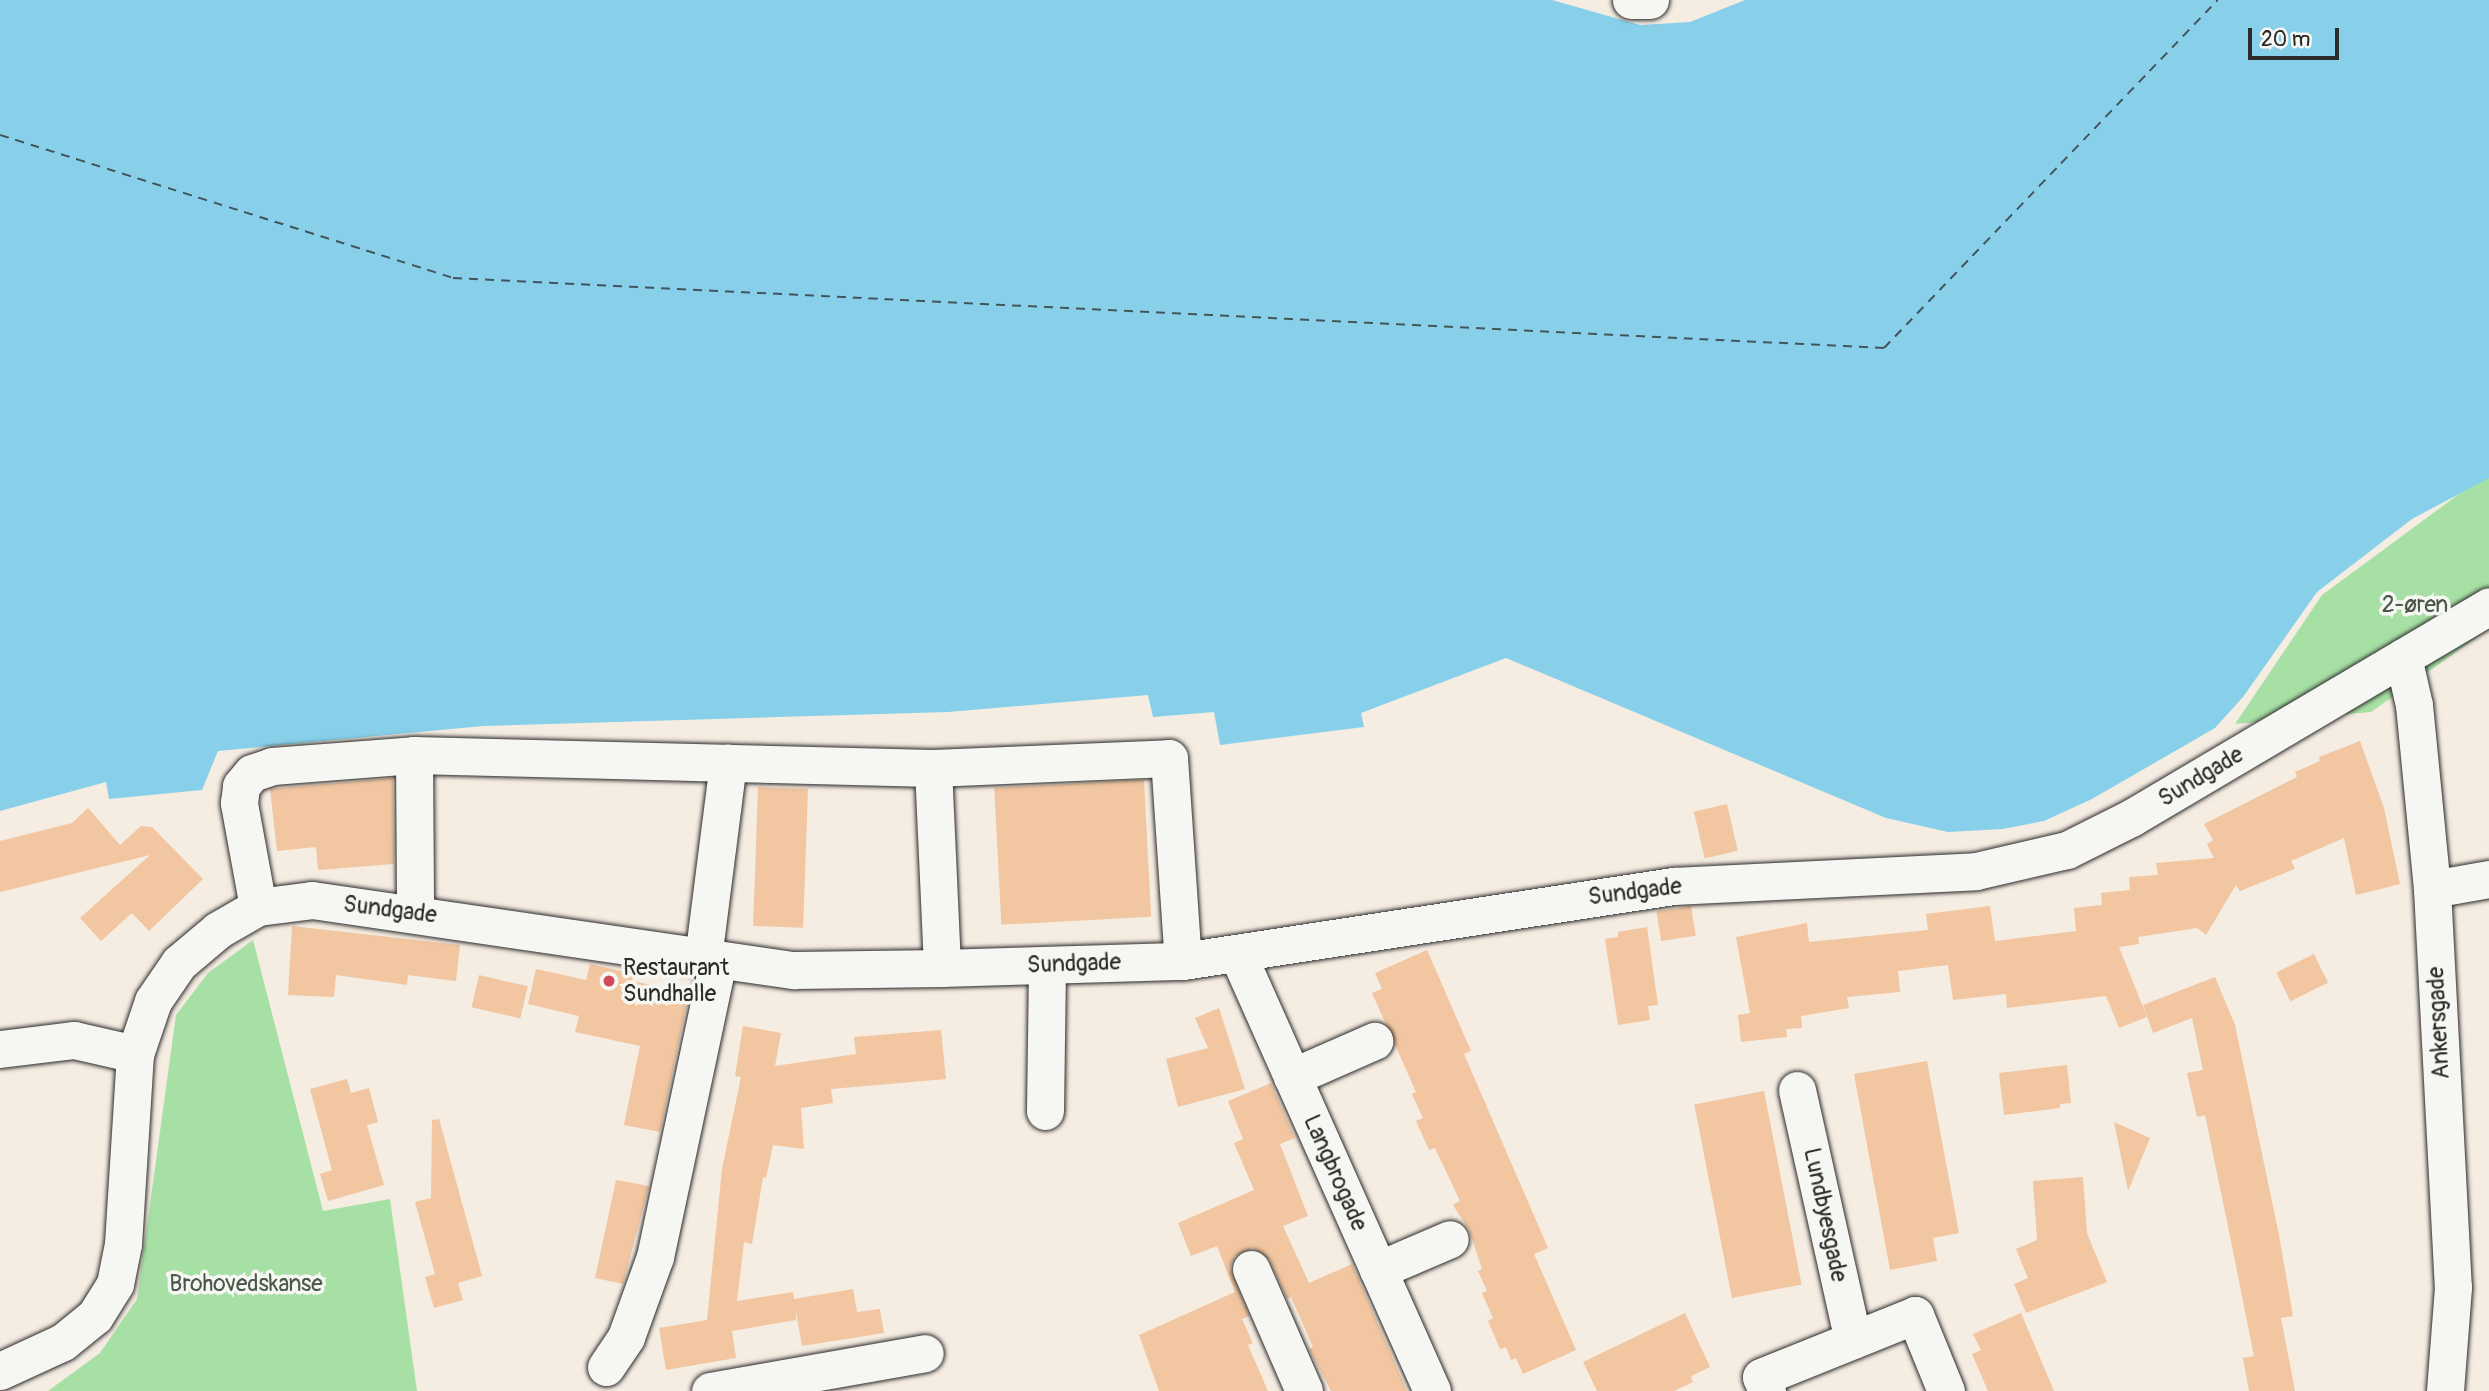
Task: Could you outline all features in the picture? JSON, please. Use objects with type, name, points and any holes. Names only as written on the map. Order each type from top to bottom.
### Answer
[{"type":"street","points":[[1631,0],[1650,0]]},
{"type":"street","name":"Sundgade","points":[[0,1371],[63,1342],[95,1316],[115,1284],[123,1244],[135,1054],[153,1001],[179,962],[218,930],[258,907],[312,900],[415,912],[793,970],[942,968],[1183,961],[1238,955],[1545,902],[1660,888],[1976,871],[2067,850],[2132,818],[2489,606]]},
{"type":"street","name":"Ankersgade","points":[[2403,657],[2414,705],[2432,889],[2453,1287],[2445,1391]]},
{"type":"street","points":[[414,755],[415,912]]},
{"type":"street","points":[[258,907],[239,803],[241,786],[252,773],[272,766],[414,755],[933,768],[1169,758],[1183,961]]},
{"type":"street","points":[[606,1367],[626,1337],[655,1256],[711,959],[729,763]]},
{"type":"street","points":[[933,768],[942,968]]},
{"type":"street","points":[[2432,889],[2489,879]]},
{"type":"street","name":"Langbrogade","points":[[1238,955],[1432,1391]]},
{"type":"street","points":[[1045,1111],[1047,965]]},
{"type":"street","points":[[0,1049],[74,1040],[135,1054]]},
{"type":"street","points":[[1292,1077],[1374,1041]]},
{"type":"street","name":"Lundbyesgade","points":[[1797,1090],[1853,1340]]},
{"type":"street","points":[[1378,1270],[1450,1239]]},
{"type":"street","points":[[1251,1269],[1304,1391]]},
{"type":"street","points":[[1766,1391],[1761,1377],[1915,1315],[1946,1391]]},
{"type":"street","points":[[710,1391],[925,1353]]},
{"type":"green space","name":"2-øren","points":[[2489,472],[2489,629],[2371,712],[2235,724],[2322,595]]},
{"type":"green space","name":"Brohovedskanse","points":[[253,940],[323,1211],[390,1199],[417,1391],[48,1391],[100,1353],[137,1299],[176,1015],[208,973]]},
{"type":"water","points":[[0,0],[1552,0],[1640,25],[1690,22],[1745,0],[2489,0],[2489,478],[2412,519],[2317,592],[2243,697],[2215,728],[2092,799],[2044,821],[2003,829],[1948,832],[1886,818],[1506,658],[1361,713],[1364,727],[1220,745],[1214,712],[1153,717],[1148,695],[948,712],[483,726],[218,751],[202,790],[109,799],[106,782],[0,811]]},
{"type":"building","points":[[2360,741],[2384,808],[2400,884],[2356,895],[2344,838],[2291,861],[2295,869],[2240,891],[2236,885],[2206,935],[2197,928],[2138,937],[2139,944],[2119,947],[2147,1017],[2119,1028],[2106,996],[2007,1008],[2006,994],[1953,1000],[1948,965],[1898,971],[1900,992],[1847,997],[1849,1008],[1801,1016],[1802,1028],[1786,1029],[1787,1037],[1741,1042],[1738,1015],[1750,1013],[1736,937],[1807,923],[1809,942],[1928,930],[1926,914],[1990,906],[1995,941],[2076,931],[2074,908],[2102,905],[2101,893],[2130,890],[2129,877],[2158,875],[2156,863],[2214,858],[2207,844],[2213,840],[2204,824],[2297,777],[2295,772],[2320,761],[2319,757]]},
{"type":"building","points":[[393,778],[394,864],[318,870],[316,847],[277,851],[270,789]]},
{"type":"building","points":[[1144,780],[1151,917],[1001,925],[994,788]]},
{"type":"building","points":[[758,787],[808,789],[803,928],[753,926]]},
{"type":"building","points":[[1727,804],[1738,851],[1705,858],[1694,812]]},
{"type":"building","points":[[88,808],[120,845],[141,826],[152,827],[203,879],[149,931],[132,913],[101,941],[80,918],[150,855],[0,892],[0,841],[72,823]]},
{"type":"building","points":[[1691,906],[1696,936],[1661,941],[1656,911]]},
{"type":"building","points":[[292,926],[460,945],[456,981],[408,975],[407,985],[336,975],[334,997],[288,995]]},
{"type":"building","points":[[1647,927],[1658,1005],[1648,1006],[1650,1020],[1618,1025],[1605,939],[1618,937],[1618,932]]},
{"type":"building","points":[[1427,950],[1471,1051],[1464,1054],[1548,1248],[1534,1254],[1576,1350],[1523,1374],[1516,1358],[1511,1360],[1506,1347],[1500,1349],[1488,1321],[1493,1318],[1482,1293],[1487,1291],[1478,1271],[1482,1269],[1469,1230],[1453,1205],[1460,1201],[1435,1148],[1429,1150],[1416,1121],[1423,1118],[1412,1094],[1416,1092],[1372,993],[1382,989],[1375,973]]},
{"type":"building","points":[[2314,954],[2328,983],[2290,1001],[2276,972]]},
{"type":"building","points":[[590,964],[634,974],[632,981],[689,993],[660,1132],[624,1125],[640,1046],[575,1032],[579,1016],[528,1004],[536,969],[586,980]]},
{"type":"building","points":[[479,975],[528,986],[520,1018],[472,1007]]},
{"type":"building","points":[[2215,977],[2235,1025],[2279,1235],[2293,1316],[2281,1318],[2295,1391],[2249,1391],[2243,1358],[2254,1356],[2205,1115],[2197,1117],[2187,1073],[2203,1070],[2192,1018],[2153,1033],[2143,1005]]},
{"type":"building","points":[[1219,1008],[1245,1089],[1178,1107],[1166,1059],[1208,1048],[1195,1018]]},
{"type":"building","points":[[743,1026],[781,1033],[775,1066],[856,1054],[854,1037],[941,1030],[946,1079],[831,1089],[833,1103],[801,1108],[804,1149],[773,1145],[766,1178],[763,1177],[752,1244],[744,1242],[737,1301],[793,1292],[794,1299],[853,1289],[857,1312],[880,1309],[884,1333],[802,1346],[796,1312],[796,1320],[732,1331],[736,1358],[666,1370],[659,1328],[707,1320],[722,1169],[741,1077],[735,1076]]},
{"type":"building","points":[[1927,1061],[1959,1233],[1933,1238],[1937,1261],[1890,1270],[1854,1074]]},
{"type":"building","points":[[2067,1065],[2071,1103],[2060,1104],[2060,1108],[2004,1115],[1999,1073]]},
{"type":"building","points":[[347,1079],[351,1093],[369,1088],[378,1122],[367,1125],[384,1185],[328,1201],[320,1174],[332,1170],[310,1089]]},
{"type":"building","points":[[1271,1083],[1295,1138],[1280,1144],[1308,1216],[1283,1226],[1309,1283],[1352,1264],[1407,1391],[1331,1391],[1309,1349],[1313,1347],[1291,1297],[1287,1299],[1270,1260],[1253,1248],[1235,1256],[1230,1267],[1249,1316],[1242,1319],[1253,1343],[1248,1345],[1268,1391],[1159,1391],[1139,1335],[1235,1292],[1217,1246],[1191,1256],[1178,1223],[1254,1190],[1234,1143],[1243,1139],[1228,1101]]},
{"type":"building","points":[[1764,1091],[1802,1284],[1732,1298],[1694,1105]]},
{"type":"building","points":[[439,1119],[482,1276],[458,1283],[463,1300],[434,1308],[425,1277],[435,1274],[415,1202],[431,1198],[432,1120]]},
{"type":"building","points":[[2114,1122],[2150,1138],[2128,1191]]},
{"type":"building","points":[[2083,1177],[2087,1233],[2107,1282],[2026,1313],[2014,1284],[2028,1278],[2016,1249],[2037,1240],[2033,1181]]},
{"type":"building","points":[[616,1180],[649,1186],[623,1284],[595,1278]]},
{"type":"building","points":[[1685,1313],[1710,1367],[1691,1376],[1693,1382],[1674,1391],[1597,1391],[1583,1362]]},
{"type":"building","points":[[2021,1313],[2054,1391],[1988,1391],[1972,1354],[1981,1350],[1973,1334]]},
{"type":"ferry route","points":[[0,135],[453,278],[1884,348],[2218,0]]},
{"type":"place","name":"Restaurant Sundhalle","points":[[609,981]]}]
